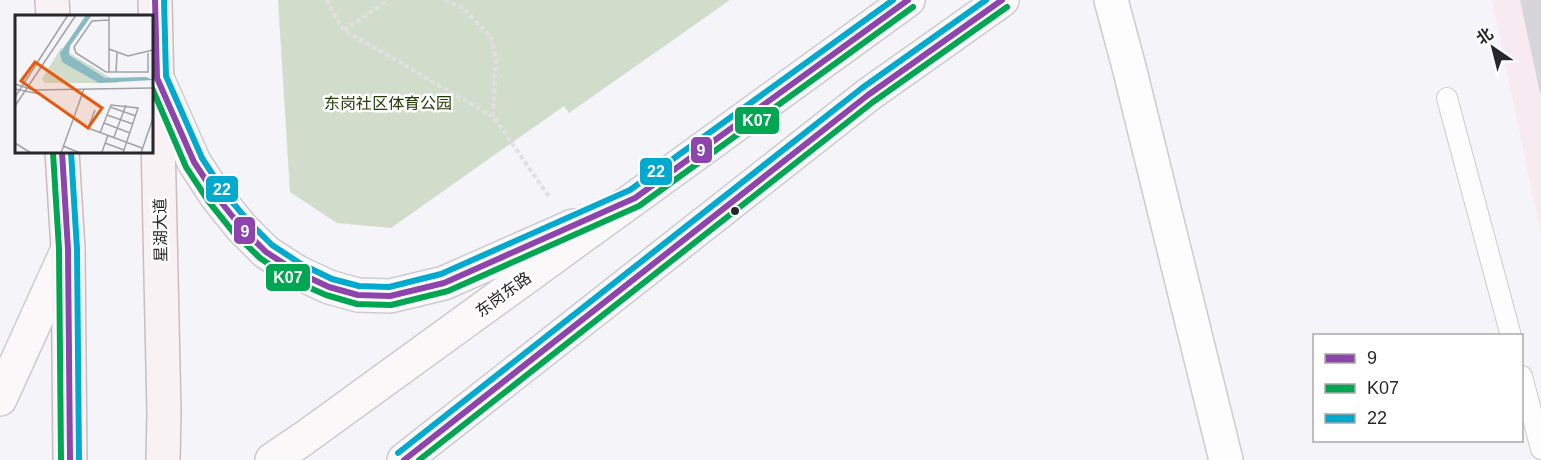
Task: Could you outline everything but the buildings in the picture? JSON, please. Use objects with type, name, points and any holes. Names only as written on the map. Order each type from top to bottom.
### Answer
[{"type":"main road","points":[[52,0],[53,15]]},
{"type":"main road","name":"星湖大道","points":[[155,0],[164,413],[163,460]]},
{"type":"main road","name":"东岗东路","points":[[272,460],[908,0]]},
{"type":"main road","points":[[404,460],[867,95],[1002,0]]},
{"type":"main road","points":[[157,78],[194,162],[241,226],[266,252],[297,272],[329,287],[358,295],[390,296],[444,283],[635,198]]},
{"type":"main road","points":[[62,153],[68,249],[70,460]]},
{"type":"main road","points":[[0,399],[68,249]]},
{"type":"street","points":[[1110,0],[1130,67],[1226,460]]},
{"type":"lane","points":[[1447,98],[1510,334]]},
{"type":"lane","points":[[1523,383],[1541,449]]},
{"type":"path","points":[[327,0],[344,30],[493,116],[570,227]]},
{"type":"path","points":[[344,30],[388,0]]},
{"type":"path","points":[[445,0],[464,9],[491,38],[496,58],[493,116]]},
{"type":"shaded area","points":[[1492,0],[1541,0],[1541,234]]},
{"type":"green space","name":"东岗社区体育公园","points":[[278,0],[730,0],[569,113],[564,106],[391,228],[337,223],[290,192]]},
{"type":"transit line","name":"9","points":[[155,0],[157,78],[194,162],[217,197],[241,227],[266,252],[297,272],[329,287],[358,295],[390,296],[444,283],[635,198],[908,0]]},
{"type":"transit line","name":"22","points":[[164,0],[166,76],[202,158],[224,192],[272,245],[301,264],[332,279],[359,286],[389,287],[441,274],[630,190],[893,0]]},
{"type":"transit line","name":"22","points":[[398,453],[862,88],[986,0]]},
{"type":"transit line","name":"9","points":[[404,460],[868,95],[1002,0]]},
{"type":"transit line","name":"K07","points":[[153,90],[186,167],[209,202],[234,233],[260,258],[292,280],[326,295],[357,304],[391,305],[448,291],[639,206],[913,7]]},
{"type":"transit line","name":"K07","points":[[419,460],[873,102],[1007,7]]},
{"type":"transit line","name":"K07","points":[[53,153],[59,249],[61,460]]},
{"type":"transit line","name":"9","points":[[62,153],[68,249],[70,460]]},
{"type":"transit line","name":"22","points":[[71,153],[77,249],[79,460]]}]
